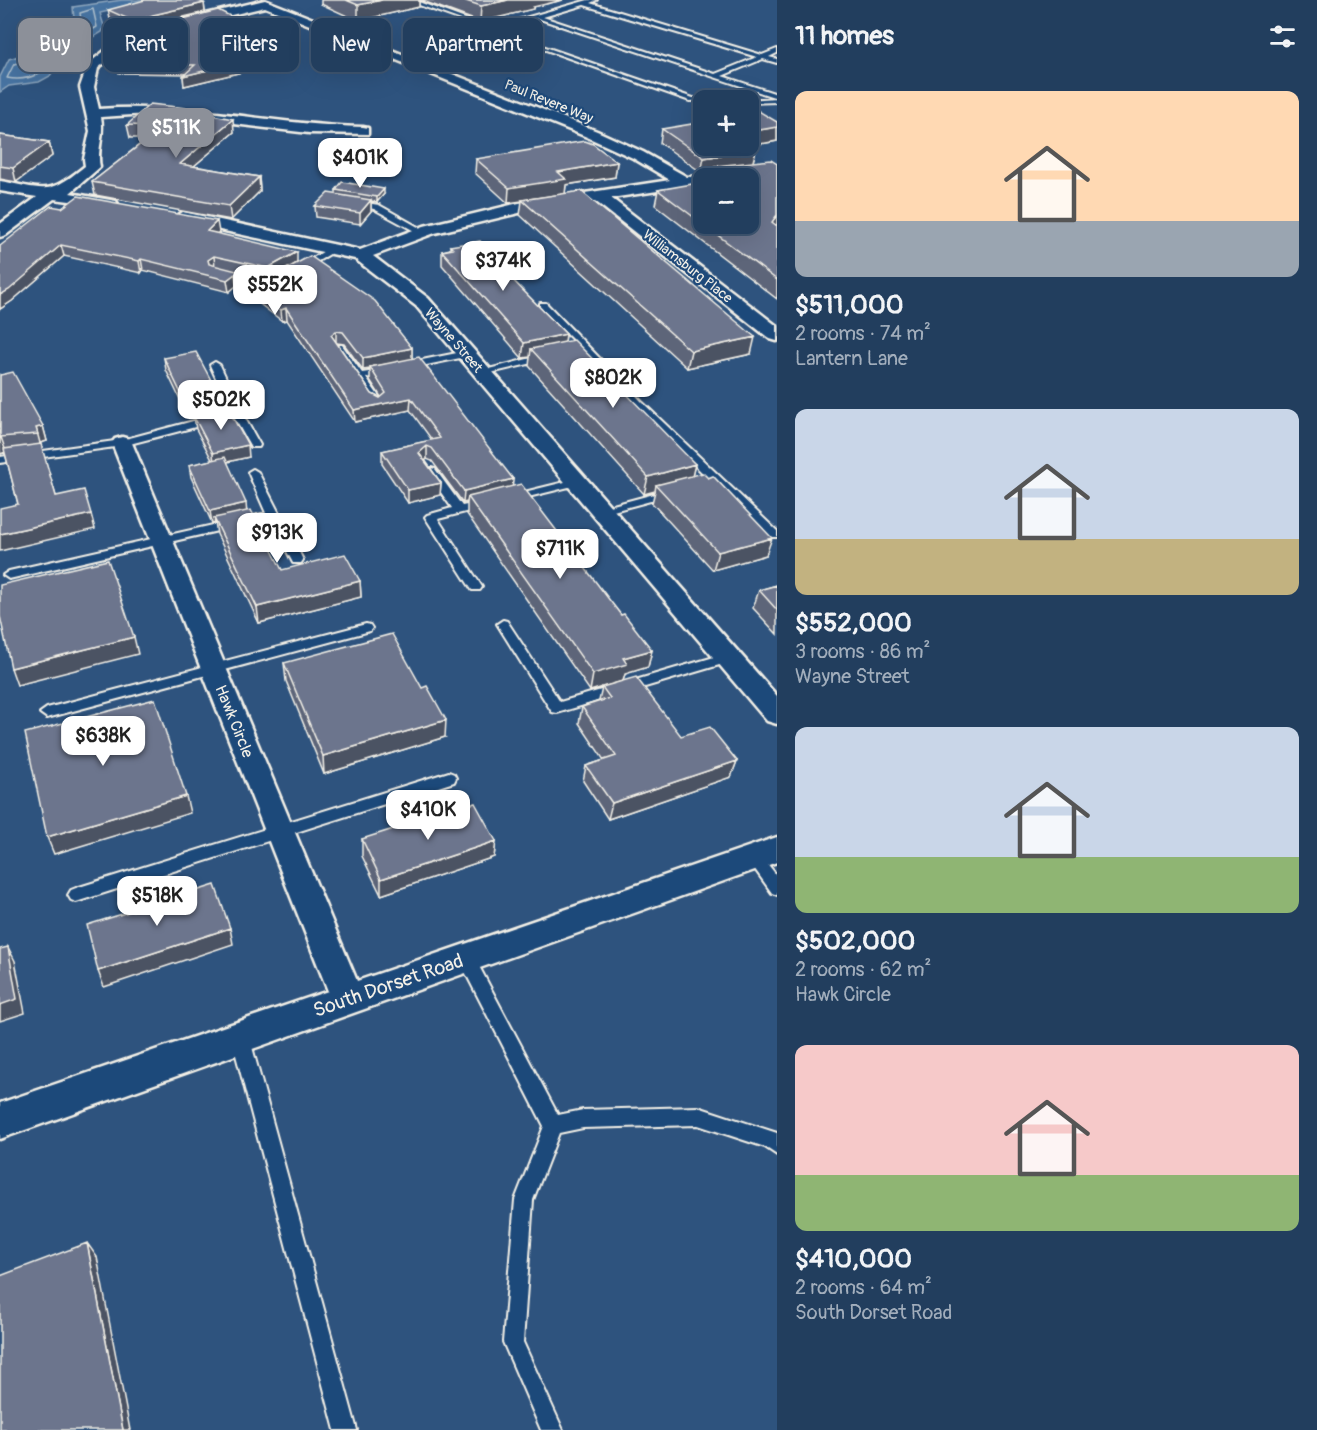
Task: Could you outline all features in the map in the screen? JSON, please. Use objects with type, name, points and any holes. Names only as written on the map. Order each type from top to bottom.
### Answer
[{"type":"street","name":"Paul Revere Way","points":[[93,113],[87,87],[92,68],[120,45],[159,28],[266,3],[591,134],[638,155],[684,182]]},
{"type":"street","points":[[51,194],[50,184],[70,167],[91,159],[97,131],[93,113],[145,110],[184,112],[321,132],[363,131]]},
{"type":"street","points":[[361,255],[423,232],[519,208],[693,181]]},
{"type":"street","points":[[0,186],[130,208]]},
{"type":"street","points":[[0,232],[51,194]]},
{"type":"street","name":"Williamsburg Place","points":[[599,196],[777,335]]},
{"type":"street","name":"Wayne Street","points":[[164,214],[361,255],[422,302],[777,714]]},
{"type":"street","name":"Hawk Circle","points":[[122,443],[348,999]]},
{"type":"street","name":"South Dorset Road","points":[[0,1121],[766,853]]},
{"type":"lane","points":[[408,0],[457,18]]},
{"type":"lane","points":[[529,18],[594,0]]},
{"type":"lane","points":[[584,3],[777,61]]},
{"type":"lane","points":[[536,16],[777,98]]},
{"type":"lane","points":[[543,48],[693,100]]},
{"type":"lane","points":[[715,76],[777,51]]},
{"type":"lane","points":[[759,100],[777,98]]},
{"type":"lane","points":[[346,201],[376,207],[423,232]]},
{"type":"lane","points":[[297,270],[334,249]]},
{"type":"lane","points":[[543,305],[638,404],[773,534]]},
{"type":"lane","points":[[339,347],[379,405]]},
{"type":"lane","points":[[482,372],[586,349]]},
{"type":"lane","points":[[360,376],[467,354]]},
{"type":"lane","points":[[215,365],[255,445]]},
{"type":"lane","points":[[0,460],[122,443],[237,413]]},
{"type":"lane","points":[[426,464],[459,510]]},
{"type":"lane","points":[[253,472],[297,560]]},
{"type":"lane","points":[[602,511],[716,480]]},
{"type":"lane","points":[[476,587],[431,517],[577,482]]},
{"type":"lane","points":[[9,575],[273,515]]},
{"type":"lane","points":[[503,624],[557,708],[728,657]]},
{"type":"lane","points":[[47,713],[366,628]]},
{"type":"lane","points":[[76,895],[449,778]]},
{"type":"lane","points":[[766,853],[777,888]]},
{"type":"lane","points":[[466,958],[553,1125],[524,1200],[513,1342],[552,1430]]},
{"type":"lane","points":[[240,1036],[346,1430]]},
{"type":"lane","points":[[553,1125],[583,1119],[698,1116],[771,1140],[777,1146]]},
{"type":"water","points":[[122,0],[158,0],[100,13],[103,23],[102,32],[91,39],[91,18],[74,18],[73,7]]},
{"type":"water","points":[[18,56],[18,72],[52,72],[39,82],[9,86],[0,92],[0,77],[9,59]]},
{"type":"building","points":[[145,0],[197,0],[204,3],[145,18],[126,18],[108,10]]},
{"type":"building","points":[[346,0],[382,0],[358,5]]},
{"type":"building","points":[[463,0],[508,0],[481,6]]},
{"type":"building","points":[[218,10],[234,18],[200,18],[200,72],[183,76],[195,65],[188,65],[187,18]]},
{"type":"building","points":[[150,104],[205,110],[202,113],[233,119],[180,164],[259,177],[229,206],[92,182],[164,126],[127,125]]},
{"type":"building","points":[[759,111],[777,122],[777,127],[759,130]]},
{"type":"building","points":[[693,124],[693,150],[662,129]]},
{"type":"building","points":[[0,135],[49,142],[13,168],[0,166]]},
{"type":"building","points":[[585,141],[593,144],[617,162],[558,172],[566,179],[509,188],[476,159]]},
{"type":"building","points":[[771,160],[777,164],[777,215],[772,222],[777,226],[777,280],[716,234],[759,234],[759,168],[718,168],[715,166]]},
{"type":"building","points":[[342,182],[384,189],[377,197],[336,190]]},
{"type":"building","points":[[693,184],[693,216],[658,190]]},
{"type":"building","points":[[581,191],[755,337],[691,351],[522,200]]},
{"type":"building","points":[[328,193],[371,200],[360,213],[315,206]]},
{"type":"building","points":[[78,196],[217,221],[207,231],[297,252],[268,268],[214,256],[208,260],[209,264],[268,279],[310,256],[375,301],[412,348],[363,358],[343,332],[336,331],[331,335],[372,394],[380,398],[386,393],[370,367],[419,357],[513,479],[464,491],[432,448],[427,446],[419,453],[441,483],[408,490],[382,451],[440,438],[411,398],[354,410],[286,308],[281,310],[235,274],[227,280],[141,259],[139,261],[61,245],[9,290],[0,295],[0,246],[51,206],[62,208]]},
{"type":"building","points":[[480,241],[507,270],[504,271],[566,334],[524,343],[442,251],[453,249],[450,246]]},
{"type":"building","points":[[574,340],[695,464],[648,477],[531,349]]},
{"type":"building","points":[[196,352],[221,399],[187,406],[164,358]]},
{"type":"building","points":[[13,372],[43,426],[36,428],[38,434],[0,437],[0,375]]},
{"type":"building","points":[[228,409],[248,445],[213,453],[194,417]]},
{"type":"building","points":[[41,444],[56,496],[84,490],[91,514],[0,534],[0,508],[18,504],[4,449]]},
{"type":"building","points":[[225,457],[246,503],[210,511],[189,465]]},
{"type":"building","points":[[703,473],[708,478],[713,476],[772,538],[718,552],[656,485]]},
{"type":"building","points":[[521,484],[621,615],[624,614],[652,650],[623,658],[627,664],[593,674],[468,497]]},
{"type":"building","points":[[251,510],[282,570],[345,554],[360,581],[257,607],[214,518]]},
{"type":"building","points":[[108,560],[134,637],[11,668],[0,616],[0,585]]},
{"type":"building","points":[[777,585],[777,610],[759,590]]},
{"type":"building","points":[[392,634],[422,688],[427,686],[446,720],[323,756],[284,663]]},
{"type":"building","points":[[636,677],[681,736],[710,727],[737,761],[612,803],[586,766],[616,756],[582,707],[610,698],[602,687]]},
{"type":"building","points":[[155,699],[186,796],[47,837],[25,733]]},
{"type":"building","points":[[475,803],[496,841],[381,879],[362,839]]},
{"type":"building","points":[[215,885],[230,928],[98,971],[87,925]]},
{"type":"building","points":[[8,947],[17,999],[0,1005],[0,949]]},
{"type":"building","points":[[87,1243],[123,1430],[0,1430],[0,1276]]}]
